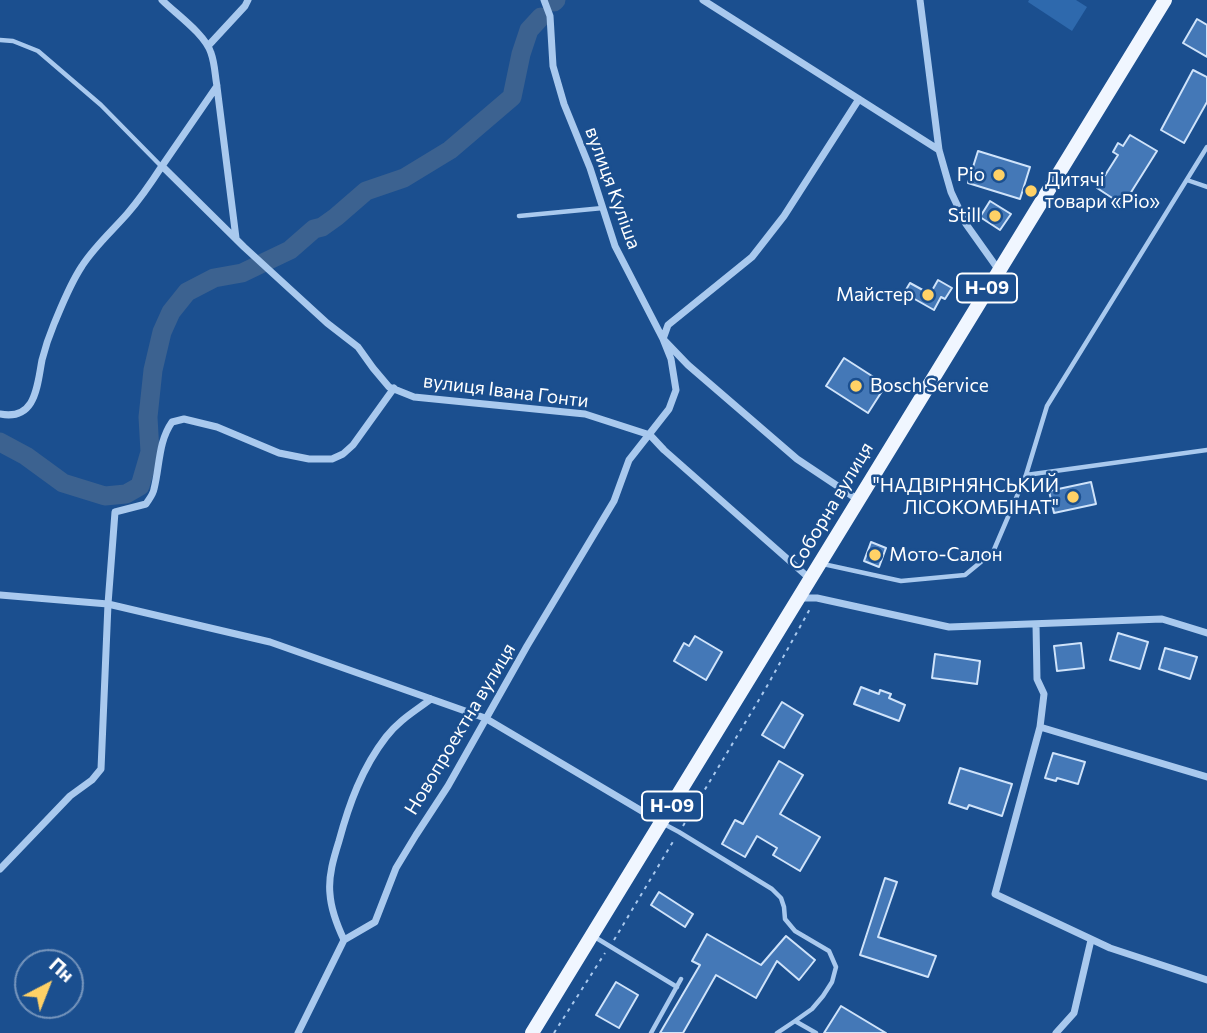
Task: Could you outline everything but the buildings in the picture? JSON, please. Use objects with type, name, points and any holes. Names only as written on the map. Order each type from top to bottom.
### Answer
[{"type":"main road","name":"Соборна вулиця","points":[[533,1032],[1165,0]]},
{"type":"street","points":[[162,0],[194,30],[212,55],[237,239]]},
{"type":"street","points":[[208,46],[248,0]]},
{"type":"street","name":"вулиця Куліша","points":[[544,0],[550,16],[553,66],[564,104],[590,168],[615,246],[663,339],[688,365],[797,459],[857,499]]},
{"type":"street","points":[[703,0],[939,150]]},
{"type":"street","points":[[920,0],[939,150],[951,192],[966,224],[998,269]]},
{"type":"street","points":[[0,414],[12,416],[30,405],[51,331],[82,266],[143,195],[217,86]]},
{"type":"street","points":[[663,339],[668,324],[752,257],[784,216],[859,99]]},
{"type":"street","name":"вулиця Івана Гонти","points":[[162,166],[244,247],[327,323],[358,347],[389,387],[414,397],[585,414],[650,435],[809,578]]},
{"type":"street","name":"Новопроектна вулиця","points":[[344,940],[375,922],[396,868],[448,786],[485,718],[614,501],[629,460],[669,409],[676,390],[671,359],[663,339]]},
{"type":"street","points":[[0,869],[70,796],[92,780],[101,769],[115,512],[146,504],[154,492],[165,432],[172,422],[184,419],[216,427],[279,453],[309,459],[332,458],[343,454],[353,444],[394,388]]},
{"type":"street","points":[[0,595],[108,604],[270,642],[485,718],[662,823]]},
{"type":"street","points":[[798,598],[817,598],[949,628],[1161,619],[1207,633]]},
{"type":"street","points":[[1037,624],[1038,679],[1044,694],[1041,727],[995,894],[1110,948],[1207,980]]},
{"type":"street","points":[[298,1033],[344,940],[335,919],[329,892],[332,864],[357,787],[385,738],[397,725],[431,699]]},
{"type":"street","points":[[1041,727],[1207,778]]},
{"type":"street","points":[[1056,1033],[1074,1013],[1091,940]]},
{"type":"street","points":[[1065,1024],[1067,1033]]},
{"type":"lane","points":[[0,40],[13,41],[37,51],[101,105],[162,166]]},
{"type":"lane","points":[[819,563],[901,582],[965,575],[993,552],[1026,475],[1047,406],[1207,147]]},
{"type":"lane","points":[[1187,180],[1207,187]]},
{"type":"lane","points":[[519,216],[603,208]]},
{"type":"lane","points":[[1026,475],[1207,450]]},
{"type":"lane","points":[[662,823],[772,889],[781,898],[785,919],[794,931],[829,951],[836,967],[832,982],[811,1009],[776,1033]]},
{"type":"lane","points":[[592,936],[677,986]]},
{"type":"lane","points":[[651,1033],[681,979]]},
{"type":"lane","points":[[794,1021],[817,1033]]},
{"type":"path","points":[[554,1033],[610,947],[817,598]]},
{"type":"shaded area","points":[[1076,0],[1087,7],[1072,31],[1028,2]]},
{"type":"waterway","points":[[0,442],[26,456],[63,483],[105,496],[126,494],[140,486],[150,452],[148,417],[153,370],[162,332],[171,312],[187,292],[214,278],[242,273],[290,250],[314,229],[336,217],[366,191],[404,178],[450,150],[512,97],[529,30],[541,17]]},
{"type":"place","name":"Ріо","points":[[999,175]]},
{"type":"place","name":"Дитячі товари «Ріо»","points":[[1031,191]]},
{"type":"place","name":"Still","points":[[995,216]]},
{"type":"place","name":"Майстер","points":[[928,295]]},
{"type":"place","name":"Bosch Service","points":[[856,386]]},
{"type":"place","name":"\"НАДВІРНЯНСЬКИЙ ЛІСОКОМБІНАТ\"","points":[[1073,497]]},
{"type":"place","name":"Мото-Салон","points":[[875,555]]}]
